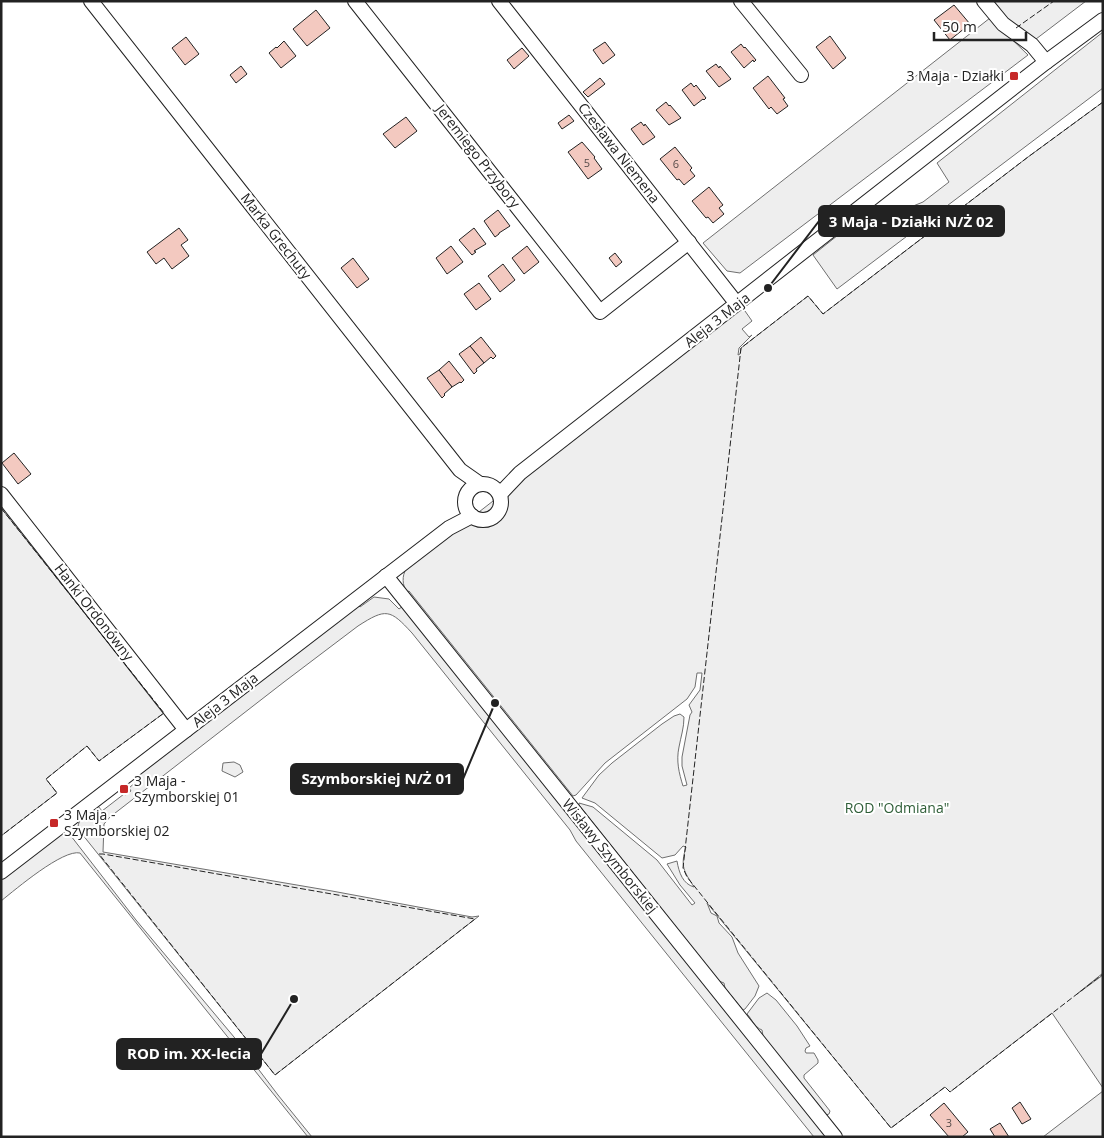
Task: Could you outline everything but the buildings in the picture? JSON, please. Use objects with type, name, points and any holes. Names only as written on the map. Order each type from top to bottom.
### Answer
[{"type":"street","name":"Marka Grechuty","points":[[91,1],[460,470],[491,488]]},
{"type":"street","name":"Jeremiego Przybory","points":[[355,1],[600,312],[689,242]]},
{"type":"street","name":"Czesława Niemena","points":[[500,1],[737,304]]},
{"type":"street","points":[[741,1],[801,75]]},
{"type":"street","points":[[984,1],[1003,24],[1032,45],[1046,62]]},
{"type":"street","name":"Aleja 3 Maja","points":[[491,488],[520,473],[1046,62],[1103,20]]},
{"type":"street","name":"Marka Grechuty","points":[[460,470],[468,506]]},
{"type":"street","points":[[491,488],[501,506],[494,516],[483,520],[468,506],[470,489],[491,488]]},
{"type":"street","name":"Hanki Ordonówny","points":[[1,494],[186,730]]},
{"type":"street","name":"Aleja 3 Maja","points":[[1,872],[448,528],[468,506]]},
{"type":"street","name":"Wisławy Szymborskiej","points":[[386,576],[835,1137]]},
{"type":"green space","points":[[993,1],[1086,1],[1036,39],[1015,29]]},
{"type":"green space","points":[[990,18],[1028,55],[740,273],[727,271],[703,243]]},
{"type":"green space","points":[[1103,32],[1103,88],[837,289],[813,255],[862,216],[886,217],[923,202],[949,182],[937,163]]},
{"type":"green space","name":"ROD \"Odmiana\"","points":[[1103,102],[1103,973],[1077,994],[1103,975],[1103,1088],[1052,1013],[950,1092],[945,1087],[891,1128],[707,903],[711,913],[717,916],[719,923],[732,937],[738,953],[759,986],[755,996],[743,1010],[725,988],[724,983],[719,981],[579,805],[579,803],[593,807],[657,860],[692,905],[695,903],[680,885],[667,864],[677,861],[682,877],[690,886],[694,887],[683,864],[686,847],[683,846],[675,855],[662,858],[595,803],[582,798],[599,775],[612,763],[662,724],[680,714],[684,717],[684,721],[678,762],[683,786],[687,785],[682,766],[682,757],[692,712],[689,705],[700,690],[702,673],[697,673],[695,687],[687,699],[605,763],[573,796],[409,591],[407,592],[403,583],[404,575],[406,569],[740,308],[745,311],[752,321],[742,329],[749,337],[752,335],[739,348],[738,355],[741,348],[808,296],[823,314]]},
{"type":"green space","points":[[1,508],[164,713],[99,761],[87,746],[46,779],[57,793],[1,836]]},
{"type":"green space","points":[[374,597],[389,599],[399,609],[403,606],[826,1137],[814,1137],[412,633],[393,615],[387,614],[375,616],[358,626],[110,817],[104,824],[103,852],[472,917],[479,916],[275,1075],[78,829],[78,825],[85,815],[98,806],[102,811],[124,794],[131,791],[129,788],[137,781],[135,778],[358,605],[360,607]]},
{"type":"green space","points":[[234,762],[240,765],[243,772],[235,777],[222,771],[223,763]]},
{"type":"green space","points":[[66,833],[71,836],[136,920],[234,1037],[312,1137],[308,1137],[80,853],[72,853],[51,863],[1,901],[1,879],[61,834]]},
{"type":"green space","points":[[767,993],[776,1000],[810,1046],[806,1048],[806,1053],[814,1053],[818,1060],[818,1063],[804,1075],[804,1078],[830,1111],[829,1114],[826,1115],[763,1036],[762,1030],[755,1025],[747,1014],[759,998]]},
{"type":"green space","points":[[1103,1091],[1103,1137],[1043,1137]]},
{"type":"fence","points":[[1016,28],[1054,1]]},
{"type":"fence","points":[[1103,102],[823,314],[808,296],[741,348],[683,868],[687,877],[891,1128],[945,1087],[950,1092],[1103,974]]},
{"type":"fence","points":[[1,508],[164,713],[99,761],[87,746],[46,779],[57,793],[1,836]]},
{"type":"fence","points":[[99,854],[103,854],[475,919],[275,1075],[99,854]]},
{"type":"place","name":"3 Maja - Działki","points":[[1014,76]]},
{"type":"place","name":"3 Maja - Działki N/Ż 02","points":[[768,288]]},
{"type":"place","name":"Szymborskiej N/Ż 01","points":[[495,703]]},
{"type":"place","name":"3 Maja - Szymborskiej 01","points":[[124,789]]},
{"type":"place","name":"3 Maja - Szymborskiej 02","points":[[54,823]]},
{"type":"place","name":"ROD im. XX-lecia","points":[[294,999]]}]
